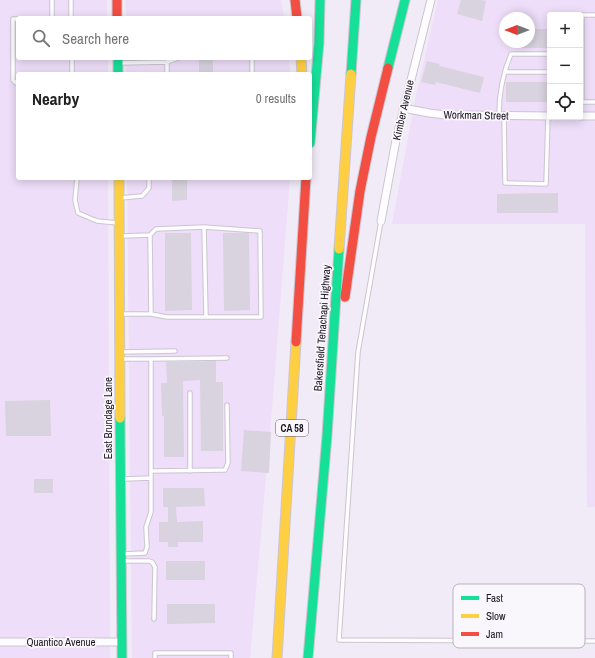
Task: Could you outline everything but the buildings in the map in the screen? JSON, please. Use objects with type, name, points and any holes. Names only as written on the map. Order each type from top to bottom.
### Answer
[{"type":"main road","points":[[117,0],[117,16]]},
{"type":"main road","points":[[295,0],[297,16]]},
{"type":"main road","points":[[312,121],[319,43],[320,0]]},
{"type":"main road","name":"Bakersfield Tehachapi Highway","points":[[308,658],[327,436],[356,0]]},
{"type":"main road","points":[[332,347],[341,317],[360,191],[371,137],[405,0]]},
{"type":"main road","points":[[118,60],[118,72]]},
{"type":"main road","points":[[301,60],[302,72]]},
{"type":"main road","name":"East Brundage Lane","points":[[119,180],[122,658]]},
{"type":"main road","points":[[302,180],[304,198]]},
{"type":"main road","name":"CA 58","points":[[277,658],[306,180]]},
{"type":"street","name":"Kimber Avenue","points":[[381,221],[403,108],[430,0]]},
{"type":"street","name":"Workman Street","points":[[403,108],[446,115],[547,116]]},
{"type":"street","points":[[583,116],[595,116]]},
{"type":"street","name":"Quantico Avenue","points":[[0,642],[122,642]]},
{"type":"lane","points":[[52,0],[52,16]]},
{"type":"lane","points":[[71,0],[71,16]]},
{"type":"lane","points":[[595,15],[582,15],[582,102],[595,102]]},
{"type":"lane","points":[[16,19],[13,19],[14,80],[16,83]]},
{"type":"lane","points":[[547,54],[511,54],[505,72],[499,104],[505,183],[546,184],[549,120]]},
{"type":"lane","points":[[72,60],[72,72]]},
{"type":"lane","points":[[118,60],[167,62],[172,60]]},
{"type":"lane","points":[[252,60],[252,72]]},
{"type":"lane","points":[[167,62],[167,72]]},
{"type":"lane","points":[[505,72],[547,72]]},
{"type":"lane","points":[[77,180],[75,200],[78,213],[97,221],[119,223]]},
{"type":"lane","points":[[119,198],[142,196],[149,188],[148,180]]},
{"type":"lane","points":[[381,221],[358,352],[339,640],[453,640]]},
{"type":"lane","points":[[204,227],[206,316]]},
{"type":"lane","points":[[120,314],[151,314],[167,317],[261,317],[260,231],[204,227],[156,228],[150,235],[151,314]]},
{"type":"lane","points":[[119,236],[150,235]]},
{"type":"lane","points":[[120,355],[174,351]]},
{"type":"lane","points":[[120,355],[152,359],[227,358]]},
{"type":"lane","points":[[122,557],[145,553],[146,550],[146,527],[151,512],[152,359]]},
{"type":"lane","points":[[190,393],[190,471]]},
{"type":"lane","points":[[151,471],[224,470],[228,464],[227,405]]},
{"type":"lane","points":[[121,479],[151,478]]},
{"type":"lane","points":[[122,557],[149,561],[152,562],[155,567],[154,619]]},
{"type":"lane","points":[[585,641],[595,641]]},
{"type":"lane","points":[[155,658],[155,654],[231,653],[231,658]]},
{"type":"shaded area","points":[[0,0],[107,0],[107,16],[16,16],[16,60],[108,60],[108,72],[16,72],[16,180],[108,180],[110,658],[0,658]]},
{"type":"shaded area","points":[[125,0],[281,0],[284,16],[126,16]]},
{"type":"shaded area","points":[[438,0],[595,0],[595,507],[587,507],[585,224],[392,224],[416,95]]},
{"type":"shaded area","points":[[126,60],[289,60],[290,72],[126,72]]},
{"type":"shaded area","points":[[127,180],[290,180],[272,409],[250,658],[132,658]]},
{"type":"traffic: fast","points":[[312,121],[319,43],[320,0]]},
{"type":"traffic: fast","points":[[351,74],[356,0]]},
{"type":"traffic: fast","points":[[388,68],[405,0]]},
{"type":"traffic: fast","points":[[118,60],[118,72]]},
{"type":"traffic: fast","points":[[308,658],[327,436],[339,249]]},
{"type":"traffic: fast","points":[[120,418],[122,658]]},
{"type":"traffic: slow","points":[[301,60],[302,72]]},
{"type":"traffic: slow","points":[[339,249],[351,74]]},
{"type":"traffic: slow","points":[[119,180],[120,418]]},
{"type":"traffic: slow","points":[[277,658],[296,342]]},
{"type":"traffic: jam","points":[[117,0],[117,16]]},
{"type":"traffic: jam","points":[[295,0],[297,16]]},
{"type":"traffic: jam","points":[[345,297],[360,191],[371,137],[388,68]]},
{"type":"traffic: jam","points":[[296,342],[306,180]]}]
